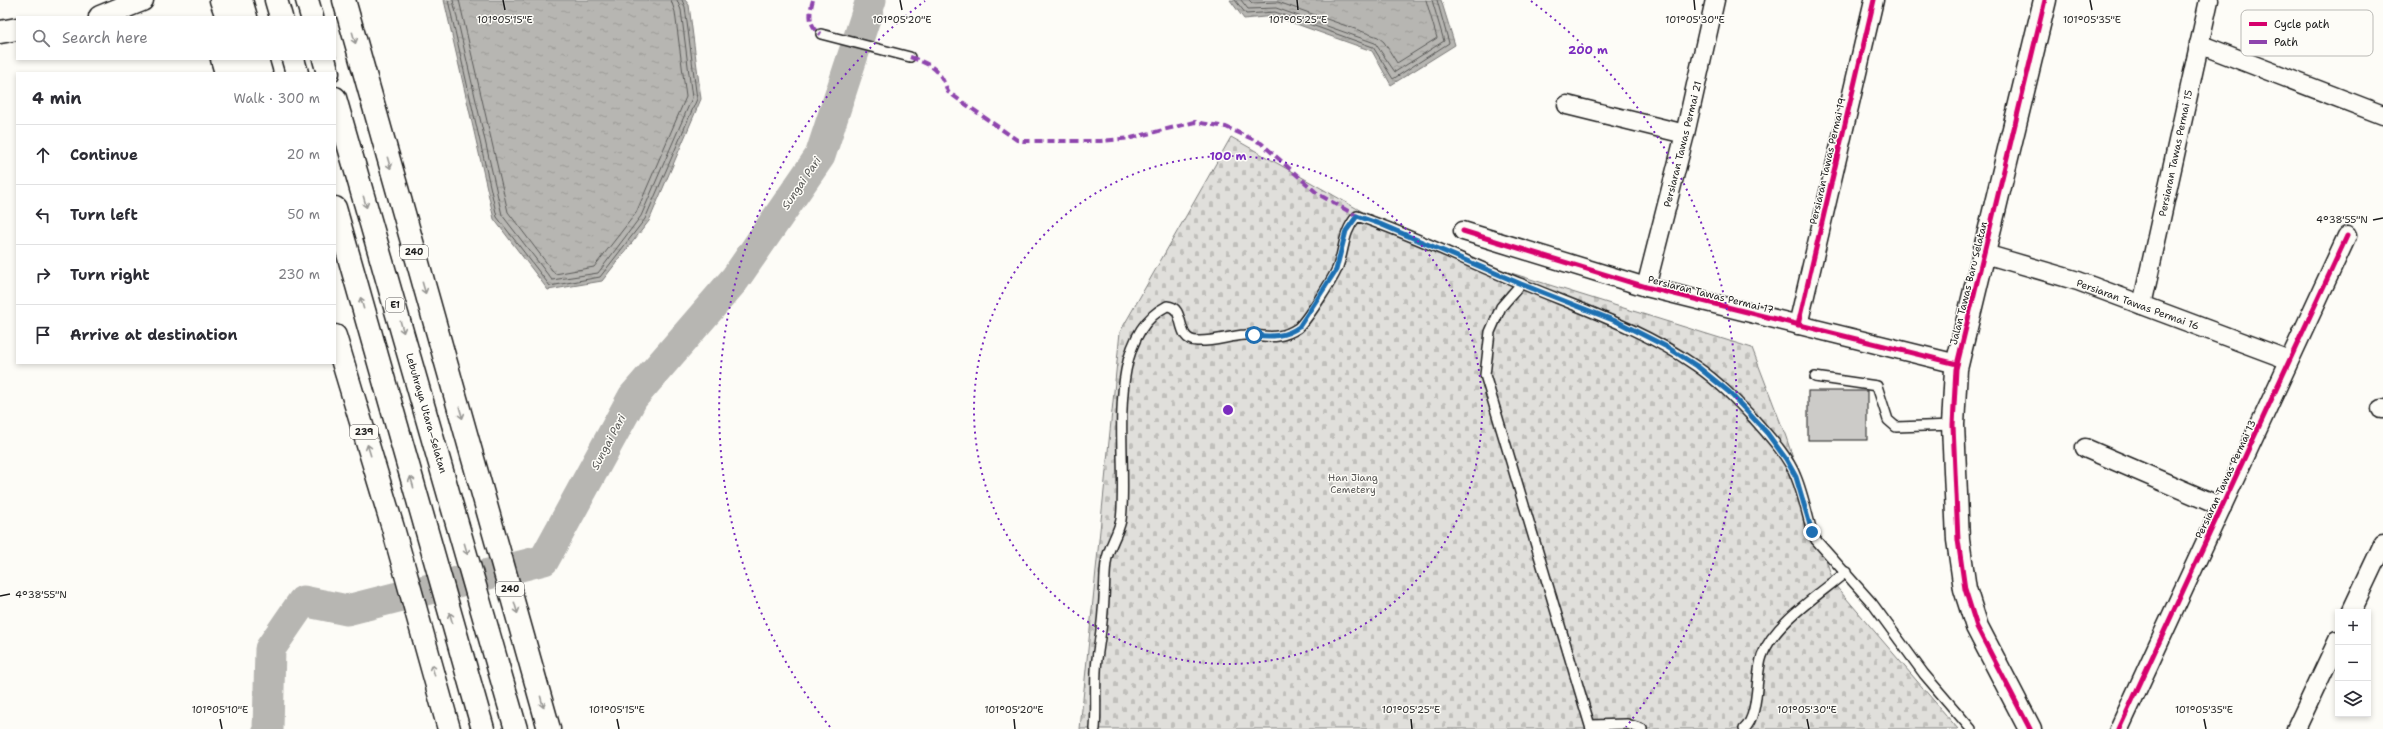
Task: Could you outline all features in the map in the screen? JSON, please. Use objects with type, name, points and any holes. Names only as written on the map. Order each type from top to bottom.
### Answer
[{"type":"main road","points":[[102,16],[142,0]]},
{"type":"main road","points":[[220,0],[227,16]]},
{"type":"main road","points":[[241,0],[246,16]]},
{"type":"main road","points":[[276,0],[281,16]]},
{"type":"main road","points":[[307,0],[312,16]]},
{"type":"main road","name":"240","points":[[344,0],[535,674],[549,729]]},
{"type":"main road","name":"Jalan Tawas Baru Selatan","points":[[2030,729],[1977,627],[1964,589],[1958,540],[1953,424],[1958,364],[2045,0]]},
{"type":"main road","points":[[0,32],[16,29]]},
{"type":"main road","points":[[222,60],[226,72]]},
{"type":"main road","points":[[240,60],[244,72]]},
{"type":"main road","points":[[258,60],[261,72]]},
{"type":"main road","points":[[293,60],[297,72]]},
{"type":"main road","points":[[324,60],[328,72]]},
{"type":"main road","name":"Lebuhraya Utara–Selatan","points":[[336,101],[516,729]]},
{"type":"main road","points":[[336,212],[483,729]]},
{"type":"main road","name":"239","points":[[336,341],[393,528],[449,729]]},
{"type":"street","name":"Persiaran Tawas Permai 21","points":[[1646,288],[1685,134],[1715,0]]},
{"type":"street","name":"Persiaran Tawas Permai 19","points":[[1798,326],[1874,0]]},
{"type":"street","name":"Persiaran Tawas Permai 15","points":[[2142,305],[2209,0]]},
{"type":"street","points":[[2199,44],[2383,115]]},
{"type":"street","points":[[1567,105],[1685,134]]},
{"type":"street","name":"Persiaran Tawas Permai 17","points":[[1462,231],[1646,288],[1958,364]]},
{"type":"street","name":"Persiaran Tawas Permai 13","points":[[2119,729],[2347,236]]},
{"type":"street","name":"Persiaran Tawas Permai 16","points":[[1985,254],[2078,281],[2290,360]]},
{"type":"street","points":[[2085,448],[2222,507]]},
{"type":"street","points":[[2352,609],[2383,544]]},
{"type":"street","points":[[2296,729],[2336,645]]},
{"type":"lane","points":[[821,34],[910,57]]},
{"type":"lane","points":[[1096,729],[1097,659],[1104,610],[1106,564],[1121,519],[1123,493],[1120,438],[1124,386],[1130,354],[1143,326],[1163,308],[1170,306],[1179,316],[1183,335],[1191,341],[1245,335],[1270,337],[1291,332],[1299,327],[1330,280],[1340,258],[1346,231],[1357,216],[1403,232],[1521,284],[1618,322],[1667,347],[1697,366],[1729,392],[1767,433],[1786,459],[1796,477],[1812,532],[1816,540],[1872,603],[1924,674],[1971,729]]},
{"type":"lane","points":[[1521,284],[1502,307],[1490,332],[1485,375],[1591,727],[1626,724],[1642,729]]},
{"type":"lane","points":[[1815,377],[1877,386],[1888,420],[1896,427],[1953,424]]},
{"type":"lane","points":[[1746,729],[1753,712],[1762,656],[1775,633],[1846,572]]},
{"type":"green space","name":"Han Jiang Cemetery","points":[[1231,137],[1421,245],[1752,348],[1786,437],[1834,584],[1958,729],[1080,729],[1120,332]]},
{"type":"water","points":[[444,0],[685,0],[689,5],[701,99],[649,221],[602,281],[548,290],[494,219]]},
{"type":"water","points":[[1230,0],[1441,0],[1455,45],[1391,85],[1372,51],[1274,16],[1244,19]]},
{"type":"building","points":[[1808,391],[1867,391],[1867,440],[1808,440]]},
{"type":"waterway","name":"Sungai Pari","points":[[268,729],[270,649],[303,601],[347,610],[544,560],[633,397],[735,279],[820,156],[871,0]]},
{"type":"marked path","points":[[813,0],[810,14],[811,19],[814,27],[821,34]]},
{"type":"marked path","points":[[910,57],[934,69],[942,78],[948,92],[1017,140],[1101,141],[1131,138],[1195,122],[1226,127],[1261,143],[1318,194],[1357,216]]},
{"type":"cycle path","points":[[1798,325],[1874,0]]},
{"type":"cycle path","points":[[2030,729],[1977,627],[1965,589],[1958,540],[1953,425],[1956,369],[2045,0]]},
{"type":"cycle path","points":[[1463,231],[1646,287],[1957,364]]},
{"type":"cycle path","points":[[2119,729],[2347,236]]},
{"type":"route","points":[[1254,335],[1270,337],[1279,336],[1291,332],[1299,327],[1336,270],[1346,231],[1357,216],[1403,232],[1521,284],[1618,322],[1667,347],[1697,366],[1729,392],[1767,433],[1786,459],[1796,477],[1812,532]]}]
